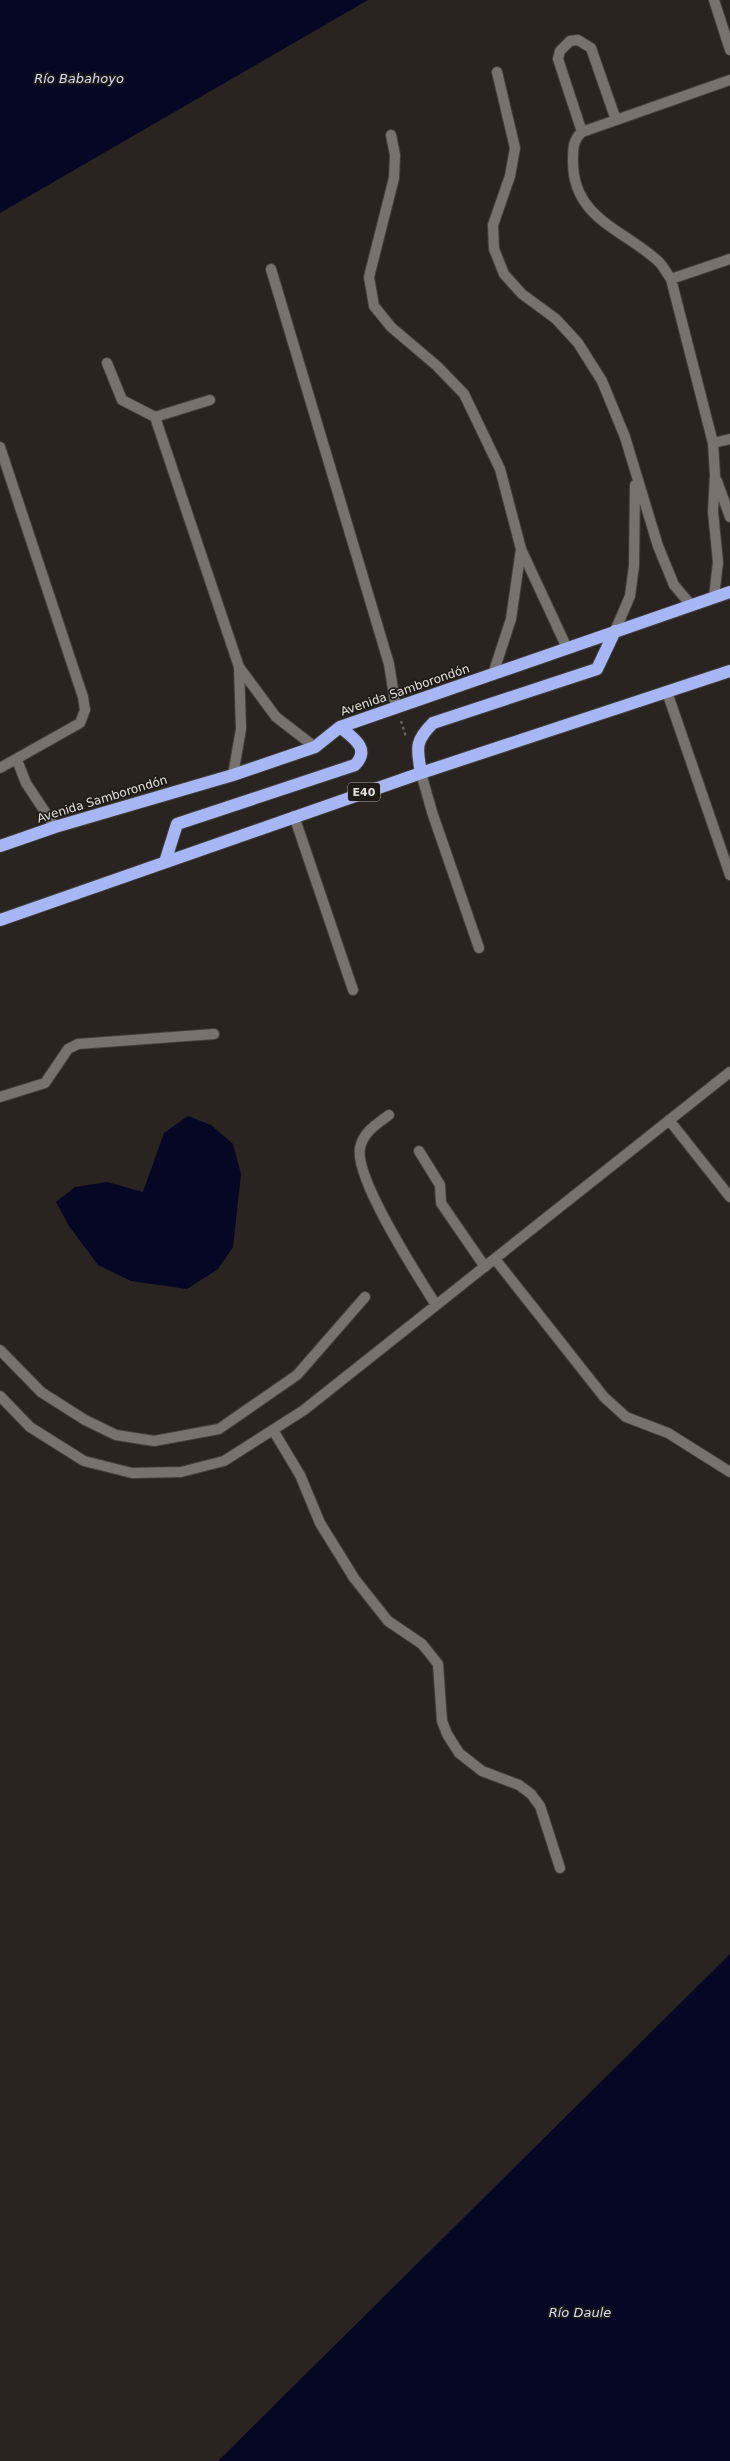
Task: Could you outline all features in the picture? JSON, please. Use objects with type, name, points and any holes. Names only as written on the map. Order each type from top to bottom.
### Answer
[{"type":"highway","name":"Avenida Samborondón","points":[[0,846],[55,827],[233,775],[315,747],[340,727],[730,592]]},
{"type":"highway","points":[[421,773],[416,747],[422,734],[434,723],[597,669],[615,631]]},
{"type":"highway","name":"E40","points":[[0,920],[294,816],[730,671]]},
{"type":"highway","points":[[165,862],[177,824],[355,765],[361,758],[362,750],[357,741],[340,727]]},
{"type":"street","points":[[714,0],[730,50]]},
{"type":"street","points":[[582,132],[558,59],[560,50],[570,41],[578,40],[591,48],[616,120]]},
{"type":"street","points":[[498,72],[511,123],[515,148],[510,176],[493,226],[494,249],[504,274],[522,294],[556,319],[578,343],[602,381],[625,436],[636,477],[674,585],[691,605]]},
{"type":"street","points":[[714,597],[718,562],[713,512],[715,475],[713,444],[671,279],[660,263],[599,219],[586,204],[577,185],[573,165],[573,146],[576,138],[582,132],[730,80]]},
{"type":"street","points":[[391,135],[394,154],[394,178],[369,277],[370,293],[374,306],[386,322],[438,366],[464,394],[500,468],[521,549],[567,648]]},
{"type":"street","points":[[671,279],[730,259]]},
{"type":"street","points":[[271,269],[389,664],[396,708]]},
{"type":"street","points":[[107,363],[122,400],[155,417],[239,667],[241,729],[233,775]]},
{"type":"street","points":[[155,417],[210,400]]},
{"type":"street","points":[[713,444],[730,439]]},
{"type":"street","points":[[0,448],[84,697],[85,710],[80,723],[17,760],[0,768]]},
{"type":"street","points":[[715,475],[730,517]]},
{"type":"street","points":[[615,631],[630,596],[634,566],[636,477]]},
{"type":"street","points":[[493,674],[511,618],[521,549]]},
{"type":"street","points":[[239,667],[276,717],[315,747]]},
{"type":"street","points":[[667,692],[730,875]]},
{"type":"street","points":[[17,760],[26,784],[55,827]]},
{"type":"street","points":[[421,773],[432,812],[479,948]]},
{"type":"street","points":[[294,816],[353,990]]},
{"type":"street","points":[[0,1097],[45,1083],[68,1049],[78,1044],[214,1034]]},
{"type":"street","points":[[0,1396],[30,1427],[84,1461],[132,1473],[181,1472],[224,1461],[304,1410],[730,1072]]},
{"type":"street","points":[[389,1115],[368,1132],[363,1140],[359,1149],[363,1172],[402,1252],[436,1305]]},
{"type":"street","points":[[669,1120],[730,1197]]},
{"type":"street","points":[[419,1151],[440,1185],[442,1203],[485,1267]]},
{"type":"street","points":[[495,1259],[604,1397],[626,1417],[668,1433],[730,1472]]},
{"type":"street","points":[[0,1350],[41,1392],[85,1420],[116,1436],[154,1441],[219,1429],[297,1375],[365,1297]]},
{"type":"street","points":[[273,1430],[300,1475],[320,1523],[354,1578],[388,1621],[422,1644],[431,1653],[438,1664],[442,1721],[447,1734],[459,1753],[482,1771],[519,1784],[531,1794],[540,1806],[560,1868]]},
{"type":"water","name":"Río Babahoyo","points":[[0,0],[368,0],[0,213]]},
{"type":"water","points":[[188,1116],[211,1125],[233,1144],[241,1174],[233,1247],[218,1269],[187,1289],[131,1281],[98,1265],[69,1226],[56,1202],[75,1187],[107,1182],[143,1192],[164,1133]]},
{"type":"water","name":"Río Daule","points":[[730,1954],[730,2461],[218,2461]]}]
